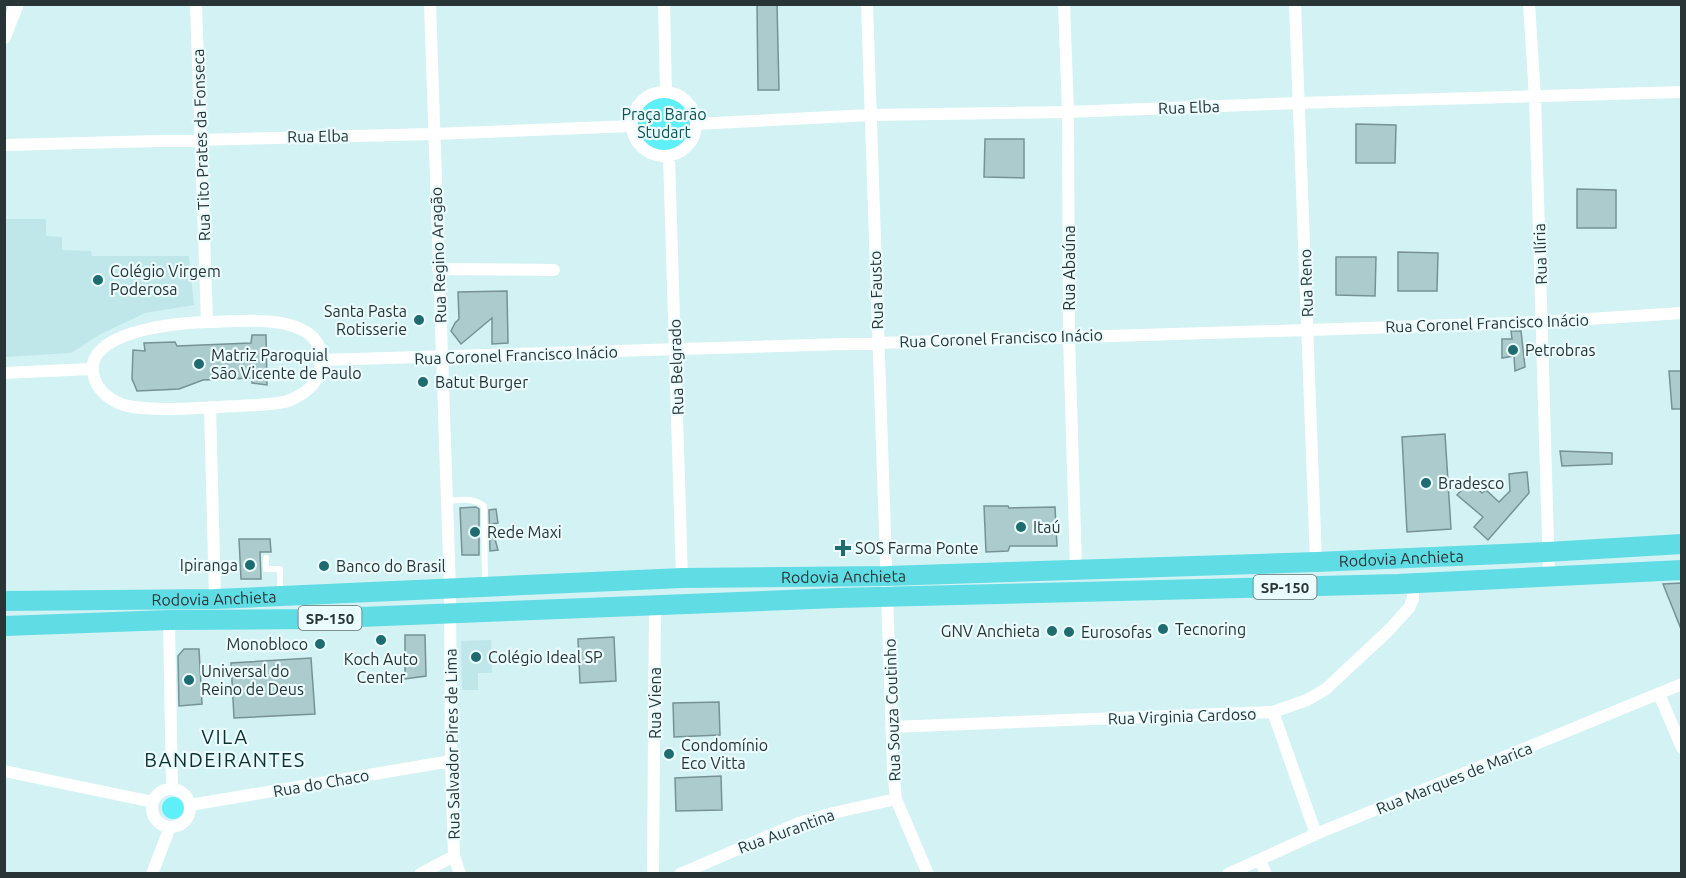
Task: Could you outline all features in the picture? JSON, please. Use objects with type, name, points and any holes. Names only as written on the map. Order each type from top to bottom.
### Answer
[{"type":"highway","name":"Rodovia Anchieta","points":[[4,601],[215,599],[682,578],[887,576],[1316,562],[1682,544]]},
{"type":"highway","name":"Rodovia Anchieta","points":[[4,626],[169,620],[310,619],[888,597],[1413,584],[1682,570]]},
{"type":"street","points":[[4,37],[17,4]]},
{"type":"street","name":"Rua Tito Prates da Fonseca","points":[[196,4],[207,322]]},
{"type":"street","name":"Rua Regino Aragão","points":[[430,4],[450,613]]},
{"type":"street","points":[[664,4],[666,92]]},
{"type":"street","name":"Rua Fausto","points":[[867,4],[887,576]]},
{"type":"street","name":"Rua Abaúna","points":[[1064,4],[1068,112],[1069,337],[1077,568]]},
{"type":"street","name":"Rua Reno","points":[[1295,4],[1316,562]]},
{"type":"street","name":"Rua Ilíria","points":[[1529,4],[1535,96],[1549,576]]},
{"type":"street","points":[[666,92],[684,99],[695,115],[696,124],[695,133],[686,148],[669,156],[660,156],[644,149],[638,142],[632,126],[633,115],[638,105],[656,93],[666,92]]},
{"type":"street","name":"Rua Elba","points":[[696,124],[870,115],[1068,112],[1682,92]]},
{"type":"street","name":"Rua Elba","points":[[4,145],[434,134],[632,126]]},
{"type":"street","name":"Rua Belgrado","points":[[669,156],[682,578]]},
{"type":"street","points":[[438,269],[554,270]]},
{"type":"street","name":"Rua Coronel Francisco Inácio","points":[[321,360],[1542,322],[1682,313]]},
{"type":"street","points":[[207,322],[280,322],[295,325],[306,331],[315,341],[321,360],[316,381],[308,390],[285,402],[210,407],[151,408],[120,404],[101,391],[92,369],[96,354],[115,340],[158,327],[207,322]]},
{"type":"street","points":[[4,373],[92,369]]},
{"type":"street","points":[[210,407],[215,599]]},
{"type":"street","name":"Rua Souza Coutinho","points":[[887,576],[891,728],[896,799],[928,873]]},
{"type":"street","name":"Rua Virginia Cardoso","points":[[891,728],[1273,712],[1308,700],[1326,689],[1346,671],[1409,608],[1413,599],[1413,584]]},
{"type":"street","name":"Rua Viena","points":[[653,873],[655,605]]},
{"type":"street","name":"Rua Salvador Pires de Lima","points":[[450,613],[454,856],[460,873]]},
{"type":"street","points":[[169,620],[172,789]]},
{"type":"street","name":"Rua Marques de Marica","points":[[1228,873],[1316,834],[1682,684]]},
{"type":"street","points":[[1659,694],[1682,748]]},
{"type":"street","points":[[1273,712],[1316,834]]},
{"type":"street","name":"Rua do Chaco","points":[[190,805],[451,761]]},
{"type":"street","points":[[4,771],[153,802]]},
{"type":"street","points":[[172,789],[184,794],[190,805],[190,811],[181,825],[170,827],[157,821],[153,812],[153,802],[163,791],[172,789]]},
{"type":"street","name":"Rua Aurantina","points":[[680,873],[799,823],[896,799]]},
{"type":"street","points":[[152,873],[170,827]]},
{"type":"street","points":[[420,873],[454,856]]},
{"type":"street","points":[[1260,860],[1266,873]]},
{"type":"lane","points":[[446,501],[473,500],[484,506],[485,587]]},
{"type":"lane","points":[[266,558],[266,569],[280,569],[280,597]]},
{"type":"shaded area","name":"Colégio Virgem Poderosa","points":[[5,219],[46,219],[46,236],[62,237],[62,250],[91,251],[92,256],[189,256],[194,305],[145,313],[101,334],[71,353],[5,357]]},
{"type":"shaded area","name":"Colégio Ideal SP","points":[[491,640],[492,673],[478,673],[478,690],[462,690],[461,641]]},
{"type":"green space","name":"Praça Barão Studart","points":[[664,96],[683,104],[691,123],[683,142],[664,150],[645,142],[637,123],[645,104]]},
{"type":"green space","points":[[173,797],[181,800],[184,808],[181,816],[173,819],[165,816],[162,808],[165,800]]},
{"type":"building","points":[[757,4],[777,4],[779,90],[758,90]]},
{"type":"building","points":[[1356,124],[1396,125],[1395,163],[1356,163]]},
{"type":"building","points":[[985,139],[1024,139],[1024,178],[984,177]]},
{"type":"building","points":[[1577,189],[1616,190],[1616,228],[1577,228]]},
{"type":"building","points":[[1398,252],[1438,253],[1437,291],[1398,291]]},
{"type":"building","points":[[1336,257],[1376,257],[1375,296],[1336,295]]},
{"type":"building","points":[[507,291],[508,343],[492,344],[492,318],[461,344],[451,331],[459,319],[458,292]]},
{"type":"building","name":"Petrobras","points":[[1511,331],[1521,331],[1525,367],[1515,371],[1514,356],[1502,358],[1502,339],[1512,339]]},
{"type":"building","name":"Matriz Paroquial São Vicente de Paulo","points":[[252,335],[266,335],[267,385],[252,383],[252,378],[203,380],[179,389],[137,391],[132,379],[133,350],[145,351],[144,343],[175,342],[177,346],[251,343]]},
{"type":"building","points":[[1669,371],[1682,371],[1682,409],[1672,409]]},
{"type":"building","name":"Bradesco","points":[[1445,434],[1451,529],[1407,532],[1402,437]]},
{"type":"building","points":[[1560,451],[1612,453],[1612,464],[1562,466]]},
{"type":"building","points":[[1527,472],[1529,493],[1488,540],[1474,527],[1483,517],[1457,495],[1470,481],[1482,493],[1486,490],[1499,502],[1510,491],[1509,474]]},
{"type":"building","name":"Itaú","points":[[984,506],[1055,507],[1057,546],[1010,546],[1008,551],[986,552]]},
{"type":"building","points":[[476,507],[479,509],[479,555],[462,555],[460,508]]},
{"type":"building","points":[[496,509],[498,523],[491,524],[498,550],[490,551],[489,510]]},
{"type":"building","name":"Ipiranga","points":[[239,539],[270,539],[271,552],[260,552],[261,579],[241,579]]},
{"type":"building","points":[[1682,583],[1682,629],[1681,629],[1663,584]]},
{"type":"building","points":[[405,635],[425,635],[426,676],[405,679]]},
{"type":"building","points":[[614,637],[616,681],[580,683],[578,639]]},
{"type":"building","name":"Universal do Reino de Deus","points":[[184,649],[199,649],[202,704],[179,706],[178,656]]},
{"type":"building","points":[[311,658],[315,714],[234,718],[231,663]]},
{"type":"building","points":[[719,702],[720,735],[674,737],[673,703]]},
{"type":"building","points":[[721,776],[722,810],[676,811],[675,778]]},
{"type":"place","name":"Colégio Virgem Poderosa","points":[[98,280]]},
{"type":"place","name":"Santa Pasta Rotisserie","points":[[419,320]]},
{"type":"place","name":"Petrobras","points":[[1513,350]]},
{"type":"place","name":"Matriz Paroquial São Vicente de Paulo","points":[[199,364]]},
{"type":"place","name":"Batut Burger","points":[[423,382]]},
{"type":"place","name":"Bradesco","points":[[1426,483]]},
{"type":"place","name":"Itaú","points":[[1021,527]]},
{"type":"place","name":"Rede Maxi","points":[[475,532]]},
{"type":"place","name":"SOS Farma Ponte","points":[[843,548]]},
{"type":"place","name":"Ipiranga","points":[[250,565]]},
{"type":"place","name":"Banco do Brasil","points":[[324,566]]},
{"type":"place","name":"Tecnoring","points":[[1163,629]]},
{"type":"place","name":"GNV Anchieta","points":[[1052,631]]},
{"type":"place","name":"Eurosofas","points":[[1069,632]]},
{"type":"place","name":"Koch Auto Center","points":[[381,640]]},
{"type":"place","name":"Monobloco","points":[[320,644]]},
{"type":"place","name":"Colégio Ideal SP","points":[[476,657]]},
{"type":"place","name":"Universal do Reino de Deus","points":[[189,680]]},
{"type":"place","name":"Condomínio Eco Vitta","points":[[669,754]]},
{"type":"district","name":"VILA BANDEIRANTES","points":[[225,748]]}]
